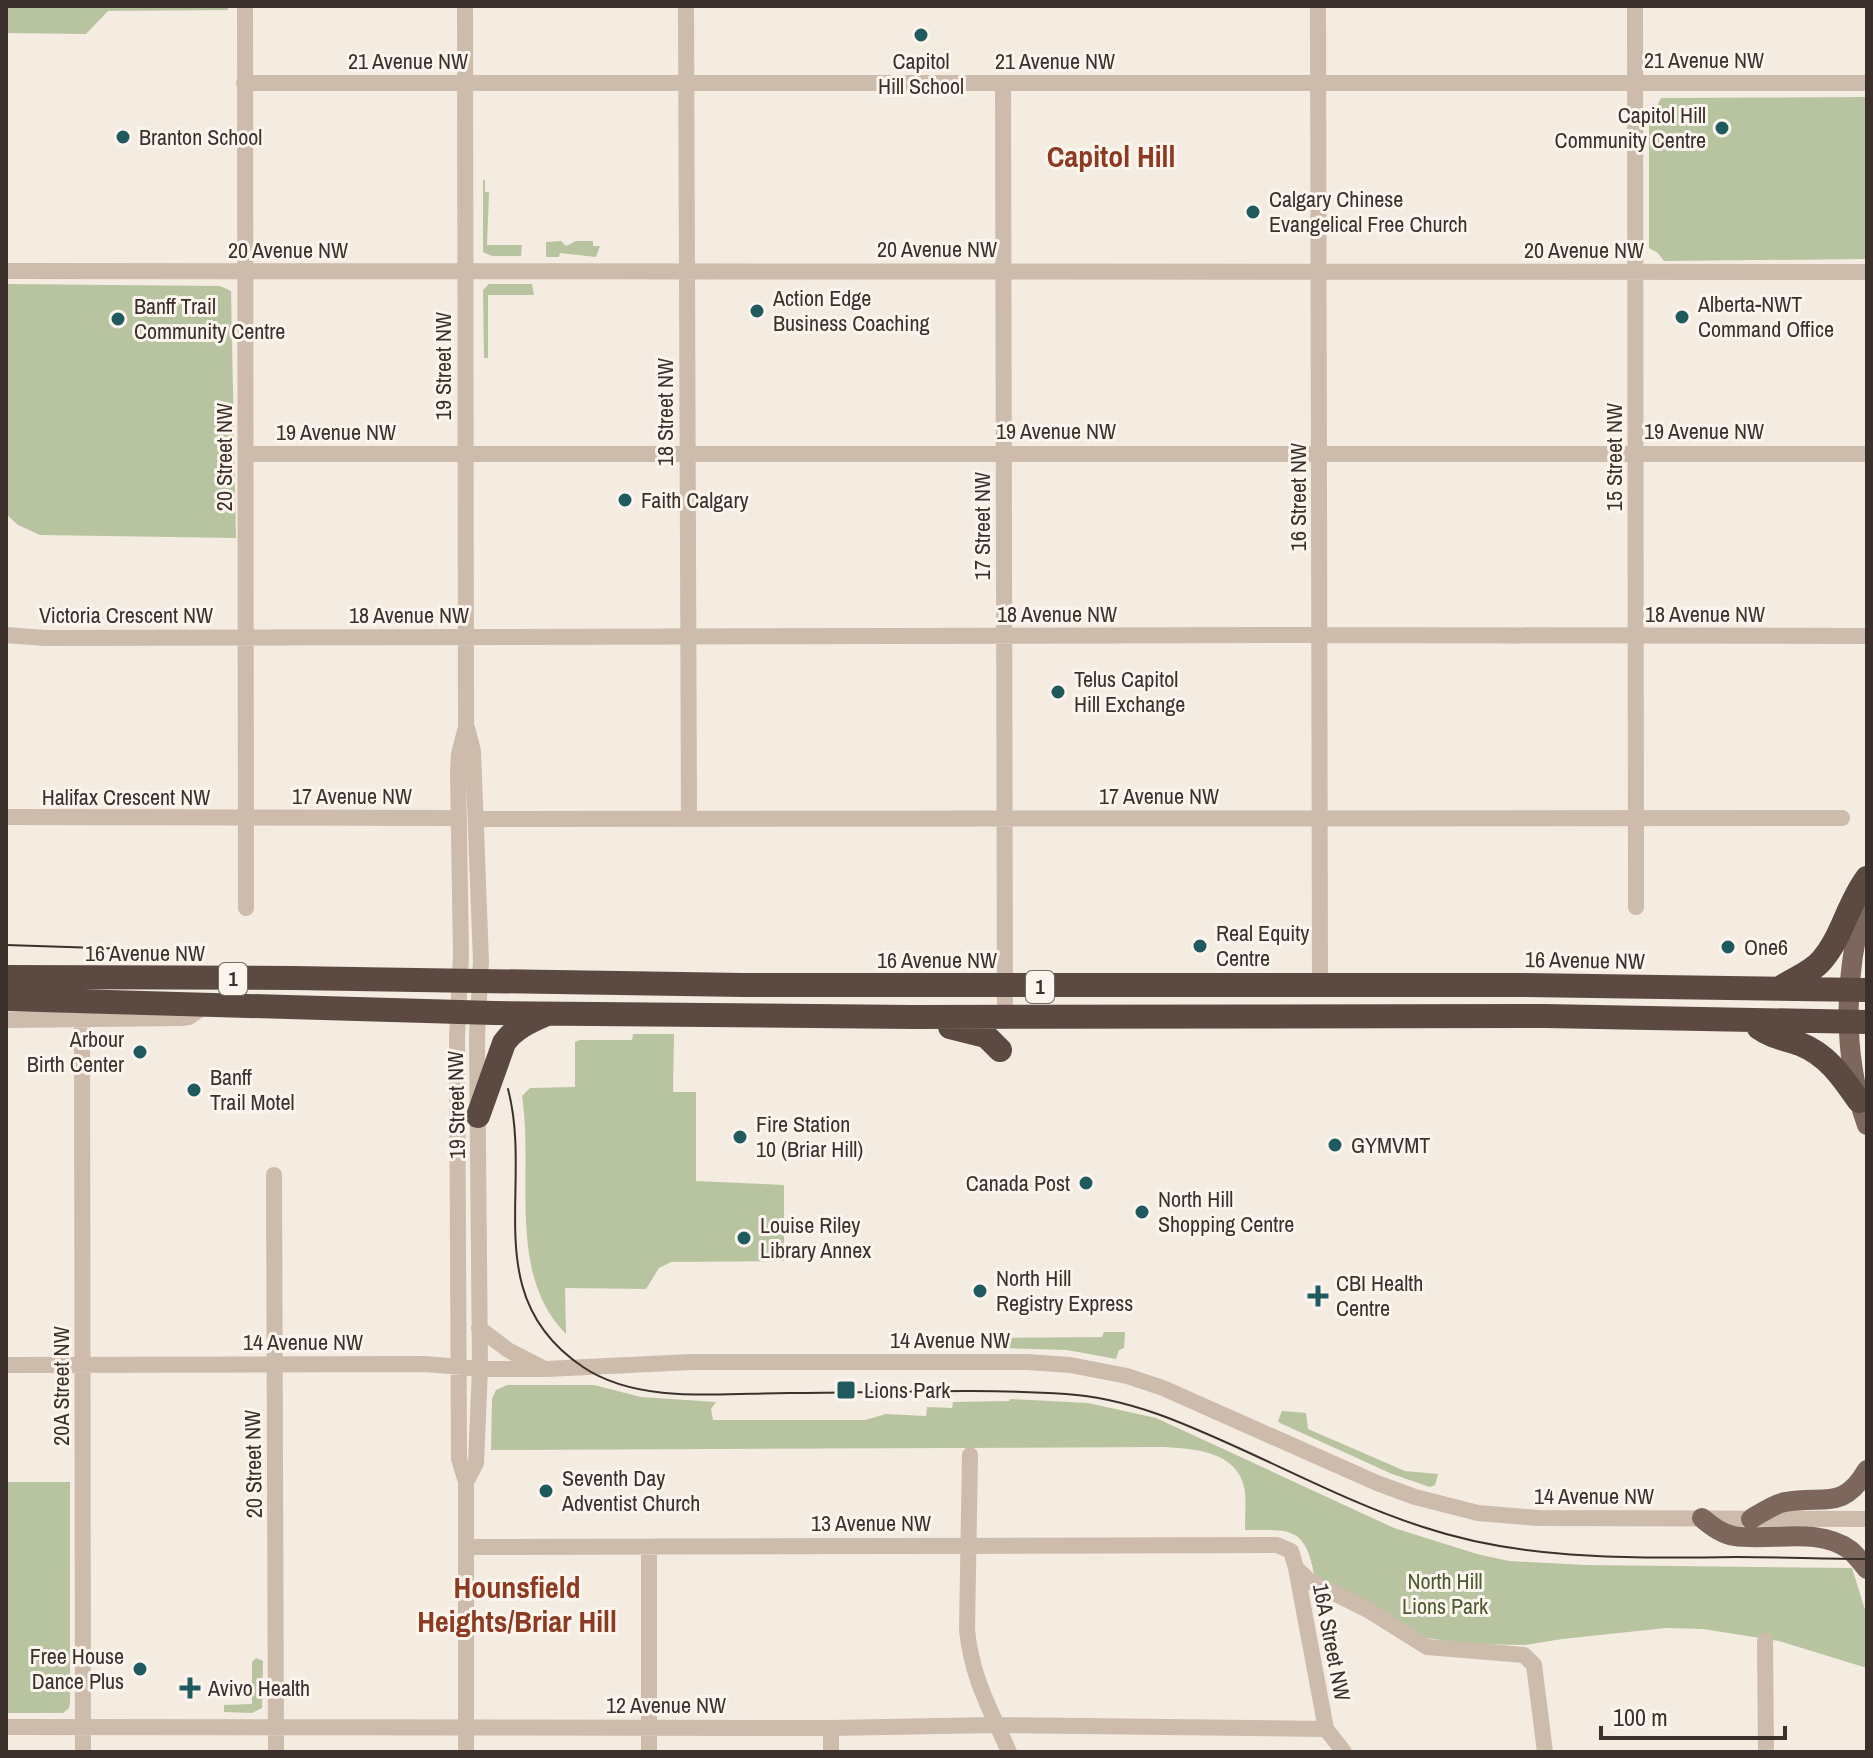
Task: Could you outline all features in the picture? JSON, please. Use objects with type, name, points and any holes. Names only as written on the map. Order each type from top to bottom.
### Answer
[{"type":"highway","points":[[1780,988],[1823,960],[1867,878]]},
{"type":"highway","name":"16 Avenue NW","points":[[6,977],[1005,986],[1524,985],[1859,990]]},
{"type":"highway","name":"1","points":[[6,999],[468,1012],[913,1017],[1545,1016],[1858,1022]]},
{"type":"highway","points":[[478,1116],[502,1046],[510,1035],[528,1022],[549,1013]]},
{"type":"highway","points":[[913,1017],[986,1036],[1000,1050]]},
{"type":"highway","points":[[1751,1021],[1773,1036],[1822,1055],[1859,1101]]},
{"type":"main road","points":[[1867,892],[1854,943],[1859,990],[1858,1022],[1848,1038],[1859,1101],[1867,1125]]},
{"type":"main road","points":[[1751,1519],[1783,1502],[1838,1499],[1858,1485],[1867,1470]]},
{"type":"main road","points":[[1702,1518],[1715,1529],[1733,1536],[1810,1537],[1836,1542],[1850,1550],[1867,1569]]},
{"type":"street","name":"20 Street NW","points":[[245,6],[246,908]]},
{"type":"street","name":"19 Street NW","points":[[465,6],[466,727],[459,754],[458,818],[469,982]]},
{"type":"street","name":"18 Street NW","points":[[686,6],[689,818]]},
{"type":"street","name":"16 Street NW","points":[[1318,6],[1320,987]]},
{"type":"street","name":"15 Street NW","points":[[1635,6],[1636,907]]},
{"type":"street","name":"21 Avenue NW","points":[[244,83],[1867,83]]},
{"type":"street","name":"17 Street NW","points":[[1003,83],[1005,1017]]},
{"type":"street","name":"20 Avenue NW","points":[[6,271],[1867,272]]},
{"type":"street","name":"19 Avenue NW","points":[[246,454],[1867,454]]},
{"type":"street","name":"Victoria Crescent NW","points":[[6,635],[45,638],[246,637]]},
{"type":"street","name":"18 Avenue NW","points":[[246,637],[1867,636]]},
{"type":"street","name":"19 Street NW","points":[[466,727],[473,751],[477,819],[468,1012],[460,1365],[459,1459],[466,1482],[466,1752]]},
{"type":"street","name":"Halifax Crescent NW","points":[[6,817],[246,818]]},
{"type":"street","name":"17 Avenue NW","points":[[246,818],[458,818]]},
{"type":"street","name":"17 Avenue NW","points":[[477,819],[1842,818]]},
{"type":"street","points":[[6,1020],[181,1018],[189,1017],[206,1005]]},
{"type":"street","name":"19 Street NW","points":[[466,1482],[476,1463],[480,1368],[478,1116],[468,1012]]},
{"type":"street","name":"20A Street NW","points":[[82,1020],[83,1752]]},
{"type":"street","name":"20 Street NW","points":[[274,1175],[276,1752]]},
{"type":"street","points":[[479,1328],[508,1350],[546,1369]]},
{"type":"street","name":"14 Avenue NW","points":[[6,1365],[460,1365],[546,1369],[691,1362],[1027,1362],[1070,1365],[1127,1376],[1163,1388],[1377,1483],[1455,1508],[1518,1518],[1867,1519]]},
{"type":"street","points":[[970,1455],[969,1655],[1009,1752]]},
{"type":"street","name":"13 Avenue NW","points":[[466,1547],[1277,1545]]},
{"type":"street","name":"16A Street NW","points":[[1277,1545],[1291,1551],[1326,1729],[1344,1752]]},
{"type":"street","points":[[649,1547],[649,1752]]},
{"type":"street","points":[[1296,1568],[1310,1581],[1368,1610],[1427,1647],[1524,1655],[1534,1665],[1545,1752]]},
{"type":"street","points":[[1765,1641],[1766,1752]]},
{"type":"street","name":"12 Avenue NW","points":[[6,1727],[831,1728],[996,1725],[1326,1729]]},
{"type":"street","points":[[831,1728],[831,1752]]},
{"type":"green space","points":[[6,6],[228,6],[228,10],[108,11],[86,34],[6,33]]},
{"type":"green space","points":[[1867,97],[1867,259],[1664,261],[1649,248],[1649,110],[1657,106],[1661,98]]},
{"type":"green space","points":[[483,180],[485,192],[489,192],[487,245],[522,245],[521,256],[492,256],[483,252]]},
{"type":"green space","points":[[561,241],[566,246],[576,241],[593,241],[593,246],[600,246],[596,257],[560,253],[559,257],[546,257],[546,242]]},
{"type":"green space","points":[[6,284],[220,286],[231,291],[236,538],[40,535],[18,525],[6,514]]},
{"type":"green space","points":[[489,284],[532,284],[534,295],[488,295],[488,358],[484,358],[483,290]]},
{"type":"green space","points":[[633,1034],[674,1034],[673,1092],[696,1092],[696,1181],[784,1185],[784,1261],[671,1262],[659,1268],[646,1289],[565,1288],[566,1334],[547,1310],[529,1253],[522,1096],[530,1088],[575,1087],[575,1042],[632,1040]]},
{"type":"green space","points":[[1104,1332],[1125,1332],[1124,1348],[1119,1350],[1116,1359],[1067,1350],[999,1348],[999,1338],[1102,1337]]},
{"type":"green space","name":"North Hill Lions Park","points":[[507,1385],[594,1385],[641,1397],[716,1402],[711,1409],[713,1420],[865,1420],[886,1414],[926,1416],[927,1407],[952,1408],[953,1402],[1010,1399],[1088,1403],[1156,1418],[1394,1528],[1509,1561],[1585,1565],[1852,1568],[1867,1616],[1867,1668],[1779,1641],[1703,1629],[1666,1628],[1525,1645],[1467,1644],[1427,1638],[1314,1574],[1306,1547],[1293,1534],[1274,1530],[1245,1530],[1245,1492],[1241,1478],[1234,1467],[1224,1460],[1199,1451],[1158,1447],[491,1450],[492,1399],[496,1390]]},
{"type":"green space","points":[[1282,1411],[1306,1413],[1308,1429],[1405,1471],[1438,1474],[1435,1485],[1430,1487],[1392,1474],[1280,1423]]},
{"type":"green space","points":[[6,1482],[70,1482],[70,1701],[69,1708],[63,1713],[6,1713]]},
{"type":"green space","points":[[256,1658],[263,1661],[262,1708],[252,1713],[224,1712],[224,1705],[252,1704],[252,1662]]},
{"type":"tram line","points":[[6,945],[129,949]]},
{"type":"tram line","points":[[508,1089],[514,1126],[516,1238],[520,1274],[530,1308],[550,1339],[583,1367],[605,1379],[656,1392],[710,1395],[963,1391],[1089,1396],[1179,1422],[1377,1510],[1461,1538],[1539,1552],[1578,1555],[1867,1559]]},
{"type":"place","name":"Capitol Hill School","points":[[921,35]]},
{"type":"place","name":"Capitol Hill Community Centre","points":[[1722,128]]},
{"type":"place","name":"Branton School","points":[[123,137]]},
{"type":"place","name":"Calgary Chinese Evangelical Free Church","points":[[1253,212]]},
{"type":"place","name":"Action Edge Business Coaching","points":[[757,311]]},
{"type":"place","name":"Alberta-NWT Command Office","points":[[1682,317]]},
{"type":"place","name":"Banff Trail Community Centre","points":[[118,319]]},
{"type":"place","name":"Faith Calgary","points":[[625,500]]},
{"type":"place","name":"Telus Capitol Hill Exchange","points":[[1058,692]]},
{"type":"place","name":"Real Equity Centre","points":[[1200,946]]},
{"type":"place","name":"One6","points":[[1728,947]]},
{"type":"place","name":"Arbour Birth Center","points":[[140,1052]]},
{"type":"place","name":"Banff Trail Motel","points":[[194,1090]]},
{"type":"place","name":"Fire Station 10 (Briar Hill)","points":[[740,1137]]},
{"type":"place","name":"GYMVMT","points":[[1335,1145]]},
{"type":"place","name":"Canada Post","points":[[1086,1183]]},
{"type":"place","name":"North Hill Shopping Centre","points":[[1142,1212]]},
{"type":"place","name":"Louise Riley Library Annex","points":[[744,1238]]},
{"type":"place","name":"North Hill Registry Express","points":[[980,1291]]},
{"type":"place","name":"CBI Health Centre","points":[[1318,1296]]},
{"type":"place","name":"Lions Park","points":[[846,1390]]},
{"type":"place","name":"Seventh Day Adventist Church","points":[[546,1491]]},
{"type":"place","name":"Free House Dance Plus","points":[[140,1669]]},
{"type":"place","name":"Avivo Health","points":[[190,1688]]},
{"type":"district","name":"Capitol Hill","points":[[1111,157]]},
{"type":"district","name":"Hounsfield Heights/Briar Hill","points":[[517,1605]]}]
